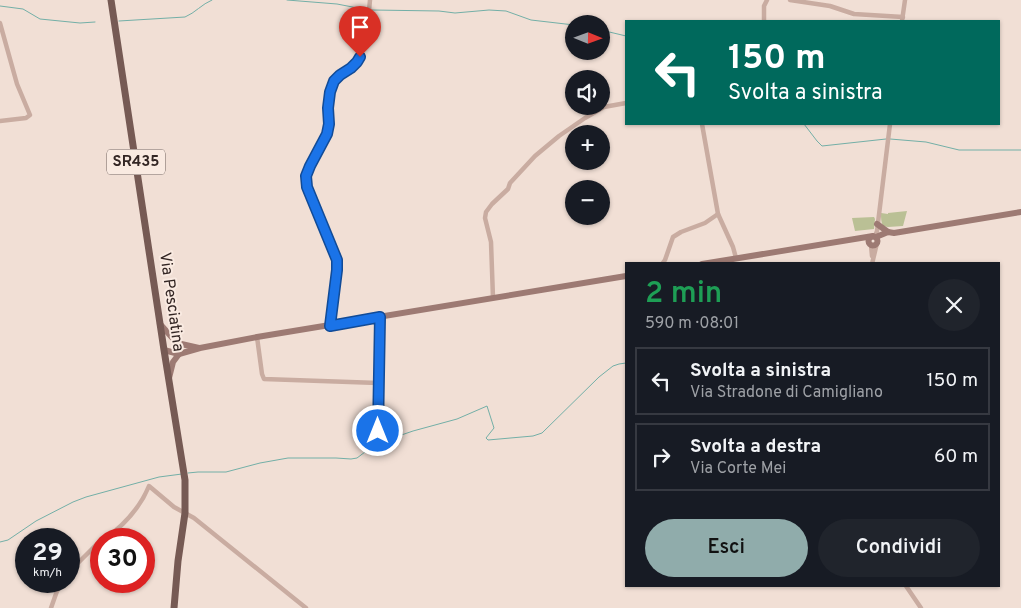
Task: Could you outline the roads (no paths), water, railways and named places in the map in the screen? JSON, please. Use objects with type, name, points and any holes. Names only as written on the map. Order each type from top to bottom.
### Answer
[{"type":"main road","name":"Via Pesciatina","points":[[111,0],[186,491],[174,608]]},
{"type":"street","points":[[330,326],[337,260],[307,187],[306,176],[327,134],[330,92],[334,81],[336,77],[357,62],[364,44],[370,0]]},
{"type":"street","points":[[764,20],[764,6],[767,0]]},
{"type":"street","points":[[790,0],[830,6],[854,14],[902,19],[905,0]]},
{"type":"street","points":[[0,23],[17,84],[30,115],[26,118],[0,121]]},
{"type":"street","points":[[493,298],[491,242],[485,218],[486,212],[535,156],[560,136],[604,107],[625,103]]},
{"type":"street","points":[[702,125],[718,214],[736,258]]},
{"type":"street","points":[[872,262],[890,125]]},
{"type":"street","points":[[713,262],[854,239],[874,240],[891,233],[1021,212]]},
{"type":"street","points":[[664,262],[673,238],[681,232],[705,223],[718,214]]},
{"type":"street","points":[[877,224],[891,233]]},
{"type":"street","points":[[164,350],[179,354],[200,348],[257,338],[625,276]]},
{"type":"street","points":[[378,431],[380,317]]},
{"type":"street","points":[[160,324],[177,343]]},
{"type":"street","points":[[257,338],[264,379],[378,383]]},
{"type":"street","points":[[164,350],[170,345],[177,343],[200,348]]},
{"type":"street","points":[[169,379],[173,362],[179,354]]},
{"type":"street","points":[[119,528],[137,509],[149,486],[174,507],[194,518],[306,608]]},
{"type":"street","points":[[80,561],[90,551]]},
{"type":"street","points":[[907,587],[921,608]]},
{"type":"street","points":[[51,608],[56,593]]},
{"type":"waterway","points":[[119,21],[185,17],[212,0]]},
{"type":"waterway","points":[[287,0],[337,4],[368,10]]},
{"type":"waterway","points":[[0,6],[23,9],[40,19],[80,23],[95,22]]},
{"type":"waterway","points":[[372,10],[455,13],[489,10],[506,11],[531,20],[565,24]]},
{"type":"waterway","points":[[610,32],[625,36]]},
{"type":"waterway","points":[[805,125],[822,146],[886,139]]},
{"type":"waterway","points":[[890,139],[926,142],[959,150],[1021,150]]},
{"type":"waterway","points":[[188,473],[226,472],[288,458],[357,458],[373,446],[384,441],[457,419],[487,406],[494,428],[486,438],[488,440],[533,436],[542,433],[599,377],[613,366],[625,363]]},
{"type":"waterway","points":[[0,542],[8,540],[36,521],[86,497],[159,477],[182,474]]}]
